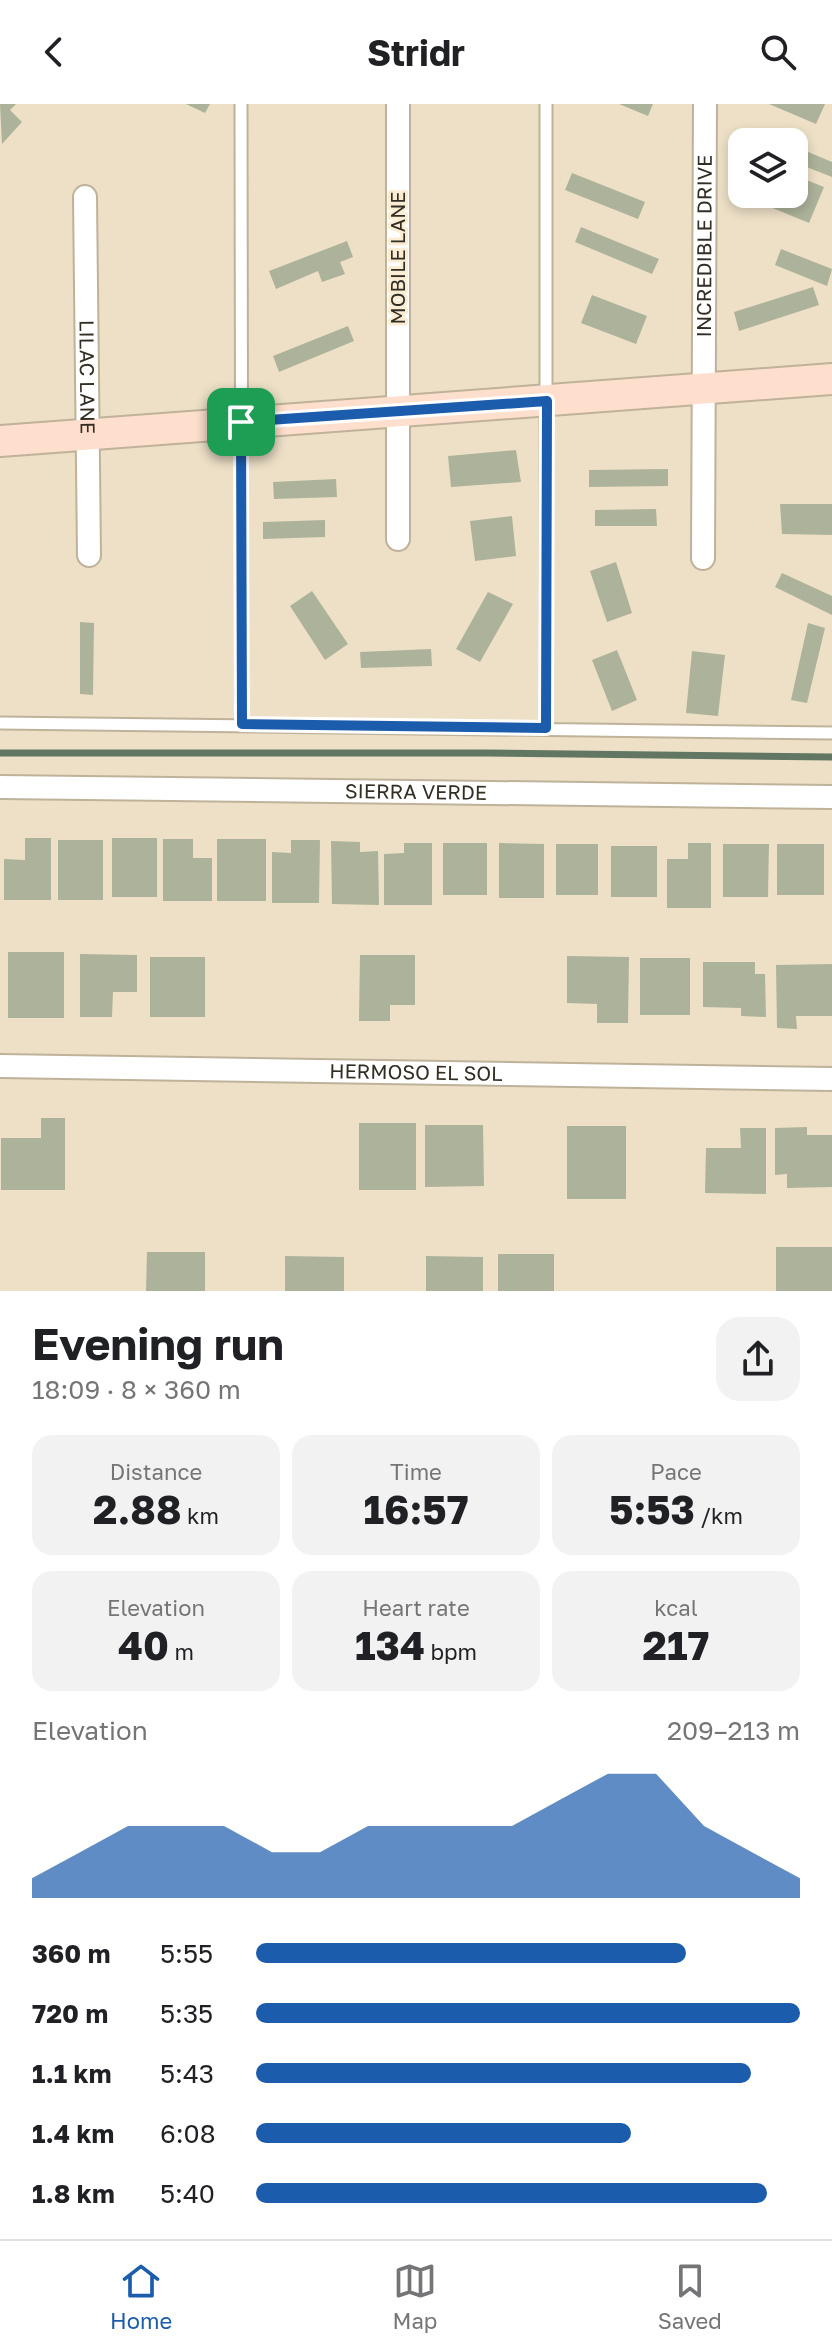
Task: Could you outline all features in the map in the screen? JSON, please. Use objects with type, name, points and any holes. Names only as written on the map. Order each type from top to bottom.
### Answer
[{"type":"street","name":"MOBILE LANE","points":[[398,104],[398,539]]},
{"type":"street","name":"INCREDIBLE DRIVE","points":[[703,558],[705,104]]},
{"type":"street","name":"LILAC LANE","points":[[85,197],[89,555]]},
{"type":"street","points":[[0,441],[832,379]]},
{"type":"street","name":"SIERRA VERDE","points":[[0,787],[832,797]]},
{"type":"street","name":"HERMOSO EL SOL","points":[[0,1066],[832,1079]]},
{"type":"lane","points":[[241,104],[242,724]]},
{"type":"lane","points":[[546,104],[546,728]]},
{"type":"lane","points":[[0,723],[832,733]]},
{"type":"building","points":[[0,104],[16,104],[10,110],[22,122],[2,144]]},
{"type":"building","points":[[186,104],[210,104],[205,113]]},
{"type":"building","points":[[619,104],[653,104],[648,116]]},
{"type":"building","points":[[769,104],[825,104],[816,124]]},
{"type":"building","points":[[808,152],[832,162],[832,177],[808,168]]},
{"type":"building","points":[[572,173],[645,202],[638,219],[565,190]]},
{"type":"building","points":[[808,181],[824,187],[809,223],[773,208],[808,208]]},
{"type":"building","points":[[581,227],[659,259],[652,274],[575,242]]},
{"type":"building","points":[[347,241],[353,257],[340,262],[345,274],[322,282],[318,271],[276,289],[269,271]]},
{"type":"building","points":[[781,249],[832,269],[827,286],[775,265]]},
{"type":"building","points":[[813,287],[819,305],[739,331],[734,312]]},
{"type":"building","points":[[592,295],[647,316],[636,344],[581,323]]},
{"type":"building","points":[[348,326],[354,341],[279,372],[273,356]]},
{"type":"building","points":[[516,450],[521,482],[451,487],[448,456]]},
{"type":"building","points":[[668,469],[668,486],[589,487],[589,470]]},
{"type":"building","points":[[336,479],[337,497],[274,499],[273,482]]},
{"type":"building","points":[[780,504],[832,504],[832,535],[782,534]]},
{"type":"building","points":[[656,509],[657,526],[595,526],[595,510]]},
{"type":"building","points":[[512,516],[516,556],[475,561],[470,521]]},
{"type":"building","points":[[325,520],[325,537],[263,539],[263,522]]},
{"type":"building","points":[[616,562],[632,613],[607,622],[590,571]]},
{"type":"building","points":[[782,573],[832,596],[832,615],[775,587]]},
{"type":"building","points":[[312,591],[348,644],[325,660],[290,606]]},
{"type":"building","points":[[488,592],[513,604],[480,662],[456,649]]},
{"type":"building","points":[[80,622],[94,623],[93,695],[80,694]]},
{"type":"building","points":[[808,623],[825,628],[807,703],[791,700]]},
{"type":"building","points":[[431,649],[432,666],[361,668],[360,652]]},
{"type":"building","points":[[617,650],[637,700],[612,711],[592,660]]},
{"type":"building","points":[[692,651],[725,655],[718,716],[686,713]]},
{"type":"building","points":[[25,838],[51,838],[51,900],[4,900],[4,859],[25,860]]},
{"type":"building","points":[[112,838],[157,838],[157,897],[112,897]]},
{"type":"building","points":[[163,839],[193,839],[193,858],[212,858],[212,901],[163,901]]},
{"type":"building","points":[[217,839],[266,839],[266,901],[217,901]]},
{"type":"building","points":[[58,840],[103,840],[103,900],[58,900]]},
{"type":"building","points":[[291,840],[320,840],[319,903],[272,903],[272,852],[291,853]]},
{"type":"building","points":[[331,841],[360,842],[360,852],[378,851],[379,905],[332,904]]},
{"type":"building","points":[[404,843],[432,843],[432,905],[384,905],[384,854],[404,853]]},
{"type":"building","points":[[443,843],[487,843],[487,895],[443,895]]},
{"type":"building","points":[[499,843],[544,844],[544,898],[499,898]]},
{"type":"building","points":[[688,843],[711,843],[711,908],[667,908],[667,859],[688,859]]},
{"type":"building","points":[[556,844],[598,844],[598,895],[556,895]]},
{"type":"building","points":[[723,844],[769,844],[768,897],[723,897]]},
{"type":"building","points":[[777,844],[824,844],[824,895],[777,895]]},
{"type":"building","points":[[611,846],[657,846],[657,897],[611,897]]},
{"type":"building","points":[[8,952],[64,952],[64,1018],[8,1018]]},
{"type":"building","points":[[80,954],[137,955],[137,992],[113,992],[112,1017],[80,1017]]},
{"type":"building","points":[[360,955],[415,955],[415,1005],[390,1005],[390,1021],[359,1021]]},
{"type":"building","points":[[567,956],[629,957],[628,1023],[597,1023],[597,1004],[567,1003]]},
{"type":"building","points":[[150,957],[205,957],[205,1017],[150,1017]]},
{"type":"building","points":[[640,958],[690,958],[690,1015],[640,1015]]},
{"type":"building","points":[[703,962],[755,962],[755,974],[765,974],[766,1017],[741,1016],[741,1008],[703,1007]]},
{"type":"building","points":[[832,964],[832,1016],[796,1016],[797,1029],[777,1028],[776,965]]},
{"type":"building","points":[[41,1118],[65,1118],[65,1190],[1,1190],[1,1138],[41,1138]]},
{"type":"building","points":[[359,1123],[416,1123],[416,1190],[359,1190]]},
{"type":"building","points":[[425,1125],[483,1125],[484,1186],[425,1187]]},
{"type":"building","points":[[567,1126],[626,1126],[626,1199],[567,1199]]},
{"type":"building","points":[[807,1127],[807,1135],[832,1135],[832,1187],[787,1188],[787,1174],[775,1175],[775,1128]]},
{"type":"building","points":[[740,1128],[766,1128],[766,1194],[705,1193],[706,1148],[741,1148]]},
{"type":"building","points":[[776,1247],[832,1247],[832,1291],[776,1291]]},
{"type":"building","points":[[147,1252],[205,1252],[205,1291],[146,1291]]},
{"type":"building","points":[[498,1254],[554,1254],[554,1291],[498,1291]]},
{"type":"building","points":[[285,1256],[344,1257],[344,1291],[285,1291]]},
{"type":"building","points":[[426,1256],[483,1257],[483,1291],[426,1291]]},
{"type":"waterway","points":[[0,753],[832,757]]},
{"type":"route","points":[[547,401],[546,728],[242,724],[241,422],[547,401]]}]
